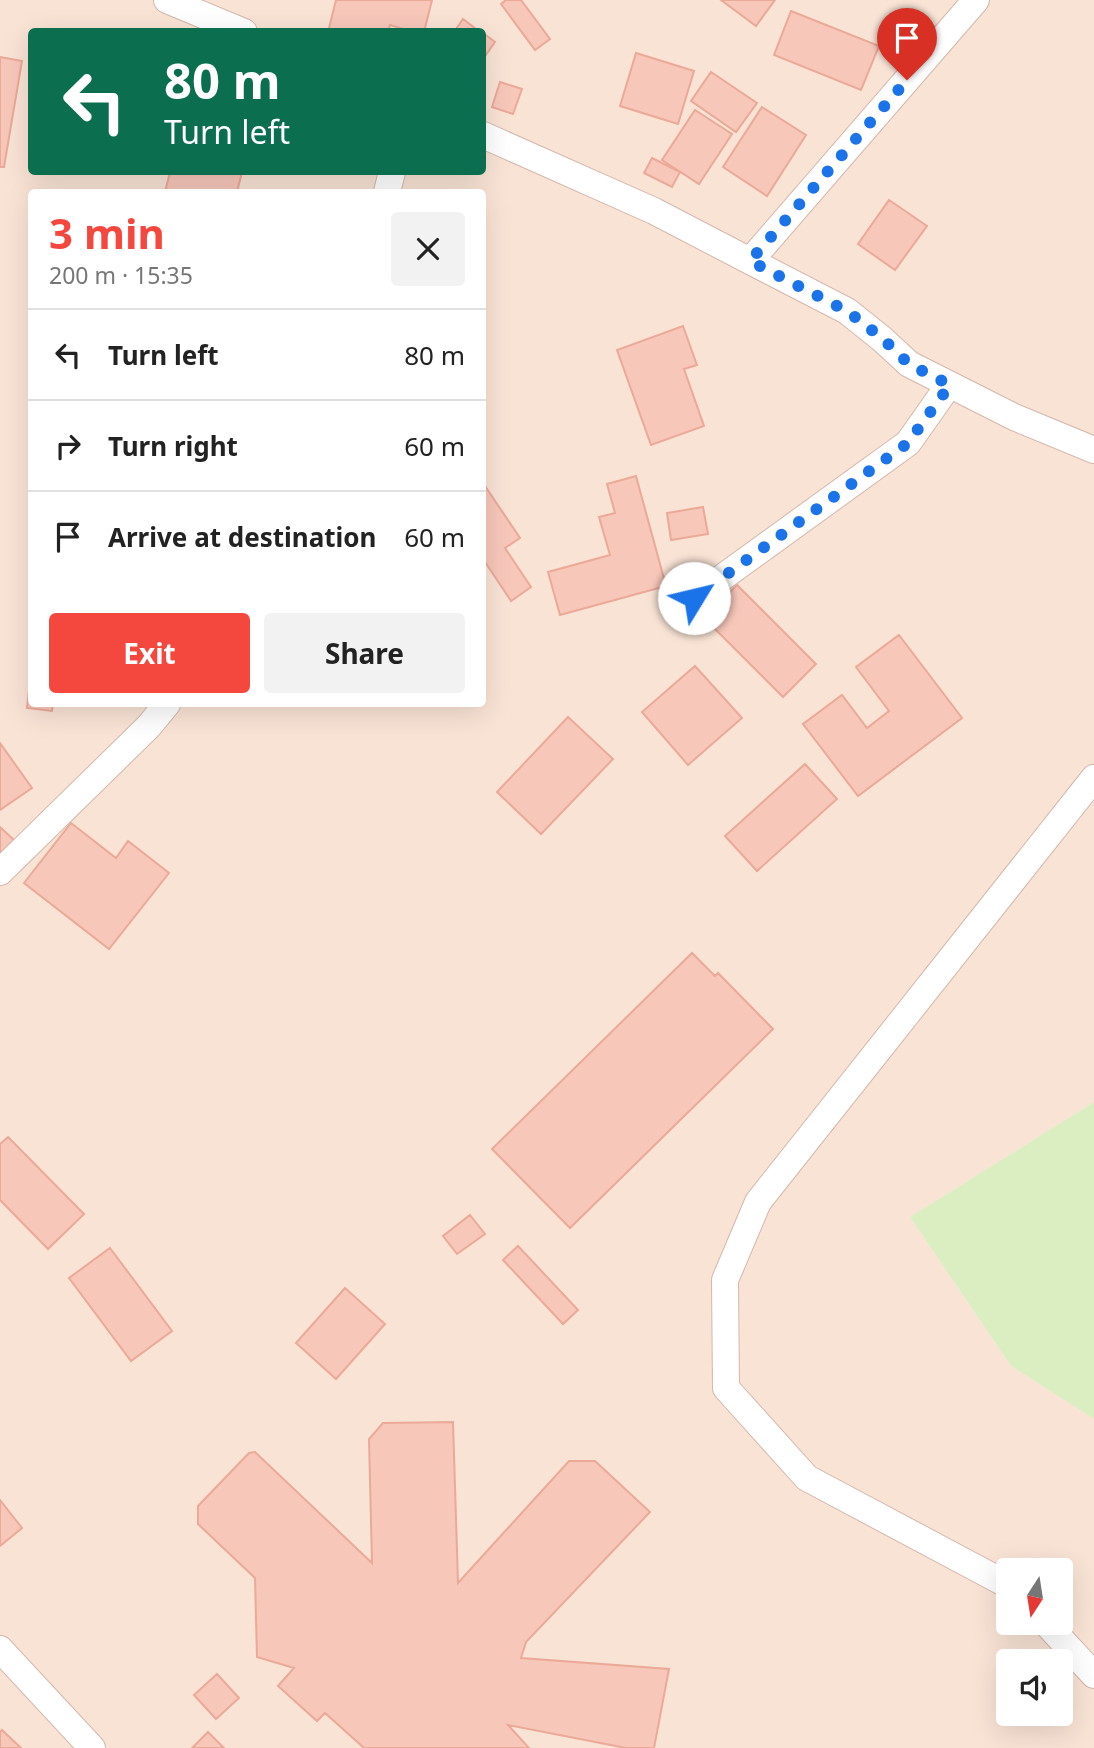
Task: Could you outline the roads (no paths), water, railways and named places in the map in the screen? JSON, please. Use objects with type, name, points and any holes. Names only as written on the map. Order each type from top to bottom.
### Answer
[{"type":"street","points":[[167,0],[234,28]]},
{"type":"street","points":[[750,261],[976,0]]},
{"type":"street","points":[[486,136],[654,211],[847,311],[882,338],[909,364],[1014,417],[1094,450]]},
{"type":"street","points":[[694,598],[908,443],[950,385]]},
{"type":"street","points":[[0,872],[149,726],[165,707]]},
{"type":"street","points":[[996,1579],[807,1478],[726,1388],[725,1280],[758,1202],[1094,778]]},
{"type":"street","points":[[1057,1635],[1094,1675]]},
{"type":"street","points":[[0,1649],[92,1748]]}]
